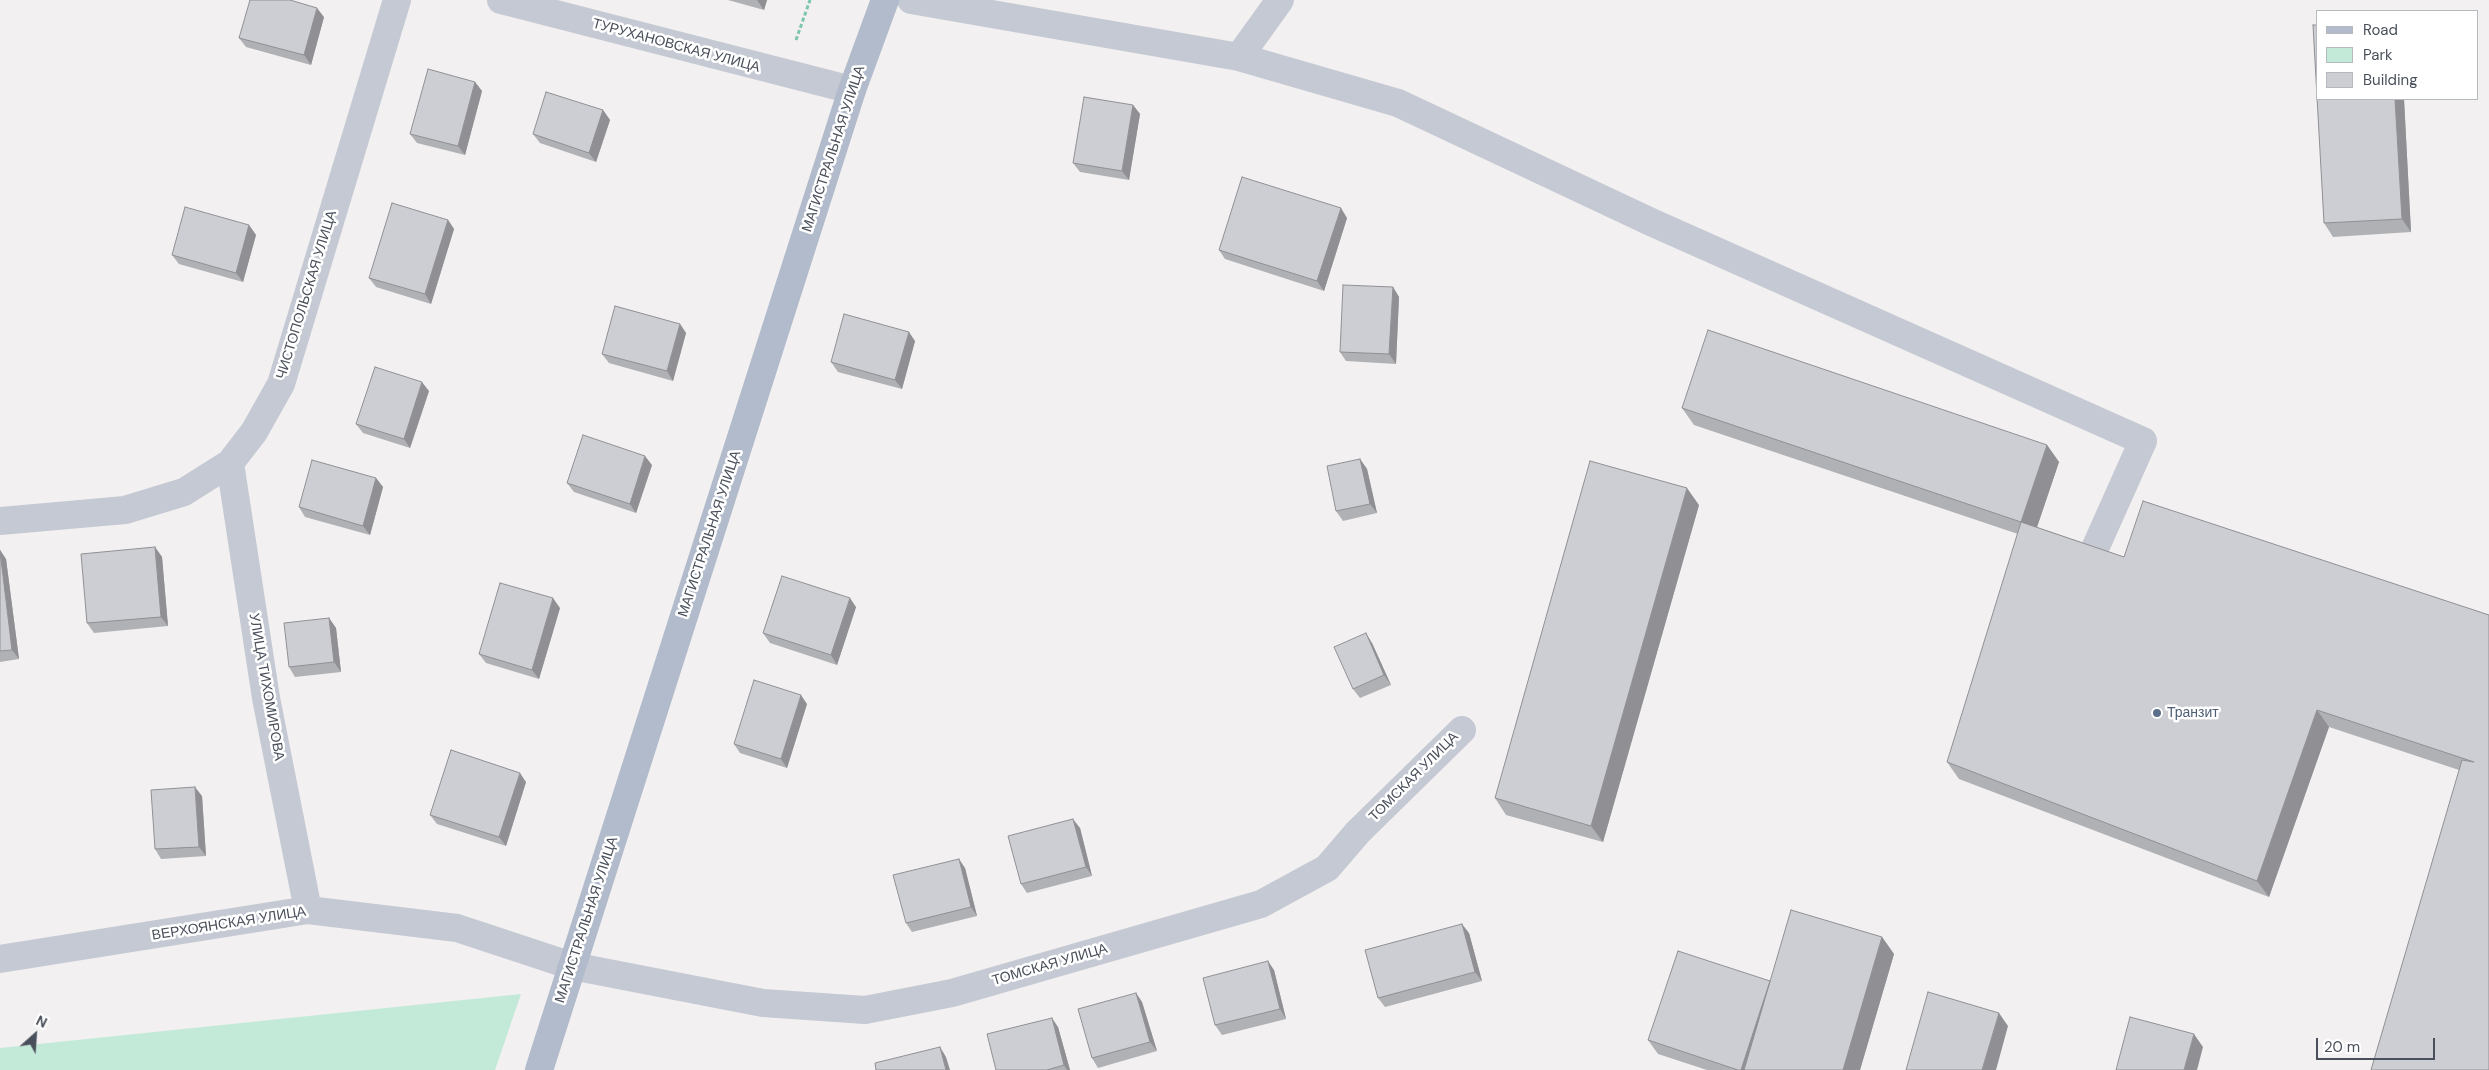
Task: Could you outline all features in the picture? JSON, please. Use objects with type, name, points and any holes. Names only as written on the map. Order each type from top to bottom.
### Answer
[{"type":"main road","name":"МАГИСТРАЛЬНАЯ УЛИЦА","points":[[539,1070],[852,90],[885,0]]},
{"type":"street","name":"ЧИСТОПОЛЬСКАЯ УЛИЦА","points":[[0,521],[125,510],[184,492],[230,463],[254,432],[281,384],[397,0]]},
{"type":"street","name":"ТУРУХАНОВСКАЯ УЛИЦА","points":[[501,0],[852,90]]},
{"type":"street","points":[[911,0],[1239,56],[1398,103],[1651,222],[2143,441],[2072,602]]},
{"type":"street","points":[[1239,56],[1280,0]]},
{"type":"street","name":"УЛИЦА ТИХОМИРОВА","points":[[230,463],[266,698],[308,910]]},
{"type":"street","name":"ТОМСКАЯ УЛИЦА","points":[[572,966],[762,1003],[865,1010],[952,993],[1261,904],[1326,868],[1358,832],[1462,730]]},
{"type":"street","name":"ВЕРХОЯНСКАЯ УЛИЦА","points":[[0,960],[308,910],[457,928],[572,966]]},
{"type":"path","points":[[785,74],[810,0]]},
{"type":"green space","points":[[521,994],[495,1070],[0,1070],[0,1048]]},
{"type":"building","points":[[250,0],[290,0],[317,8],[304,55],[239,38]]},
{"type":"building","points":[[2313,25],[2316,25],[2316,79]]},
{"type":"building","points":[[428,69],[475,82],[458,146],[410,134]]},
{"type":"building","points":[[546,92],[603,110],[589,153],[533,134]]},
{"type":"building","points":[[1084,97],[1133,105],[1122,171],[1073,163]]},
{"type":"building","points":[[2317,100],[2395,100],[2402,219],[2324,223]]},
{"type":"building","points":[[1242,177],[1341,208],[1317,281],[1219,250]]},
{"type":"building","points":[[392,203],[448,220],[425,294],[369,278]]},
{"type":"building","points":[[185,207],[249,225],[236,273],[172,255]]},
{"type":"building","points":[[1343,285],[1393,287],[1389,354],[1340,352]]},
{"type":"building","points":[[615,306],[680,324],[667,371],[602,354]]},
{"type":"building","points":[[844,314],[909,332],[895,380],[831,362]]},
{"type":"building","points":[[1708,330],[2047,445],[2021,522],[1682,408]]},
{"type":"building","points":[[375,367],[422,382],[404,439],[356,424]]},
{"type":"building","points":[[583,435],[645,456],[630,504],[567,483]]},
{"type":"building","points":[[1360,459],[1370,504],[1336,511],[1327,466]]},
{"type":"building","points":[[312,460],[376,478],[363,526],[299,507]]},
{"type":"building","points":[[1590,461],[1687,488],[1591,826],[1495,798]]},
{"type":"building","points":[[2143,501],[2489,615],[2489,1070],[2371,1070],[2462,760],[2474,762],[2317,710],[2257,881],[1947,762],[2021,522],[2124,557]]},
{"type":"building","points":[[155,547],[161,617],[87,623],[81,554]]},
{"type":"building","points":[[0,551],[12,650],[0,651]]},
{"type":"building","points":[[782,576],[850,598],[831,655],[763,633]]},
{"type":"building","points":[[500,583],[553,598],[532,670],[479,654]]},
{"type":"building","points":[[329,618],[334,662],[289,667],[284,623]]},
{"type":"building","points":[[1366,633],[1384,675],[1353,689],[1334,647]]},
{"type":"building","points":[[754,680],[801,695],[781,759],[734,744]]},
{"type":"building","points":[[451,750],[520,773],[499,837],[430,815]]},
{"type":"building","points":[[195,787],[199,847],[155,849],[151,790]]},
{"type":"building","points":[[1073,819],[1086,867],[1021,884],[1008,836]]},
{"type":"building","points":[[959,859],[971,907],[906,923],[893,875]]},
{"type":"building","points":[[1791,910],[1882,937],[1843,1070],[1744,1070]]},
{"type":"building","points":[[1462,924],[1475,972],[1378,998],[1365,950]]},
{"type":"building","points":[[1678,951],[1770,981],[1741,1070],[1648,1040]]},
{"type":"building","points":[[1268,961],[1280,1009],[1215,1025],[1203,978]]},
{"type":"building","points":[[1928,992],[1999,1013],[1982,1070],[1906,1070]]},
{"type":"building","points":[[1136,993],[1150,1042],[1092,1058],[1078,1009]]},
{"type":"building","points":[[2130,1017],[2194,1034],[2184,1070],[2116,1070]]},
{"type":"building","points":[[1052,1018],[1064,1065],[1047,1070],[996,1070],[987,1034]]},
{"type":"building","points":[[940,1047],[946,1070],[876,1070],[875,1063]]},
{"type":"place","name":"Транзит","points":[[2157,713]]}]
